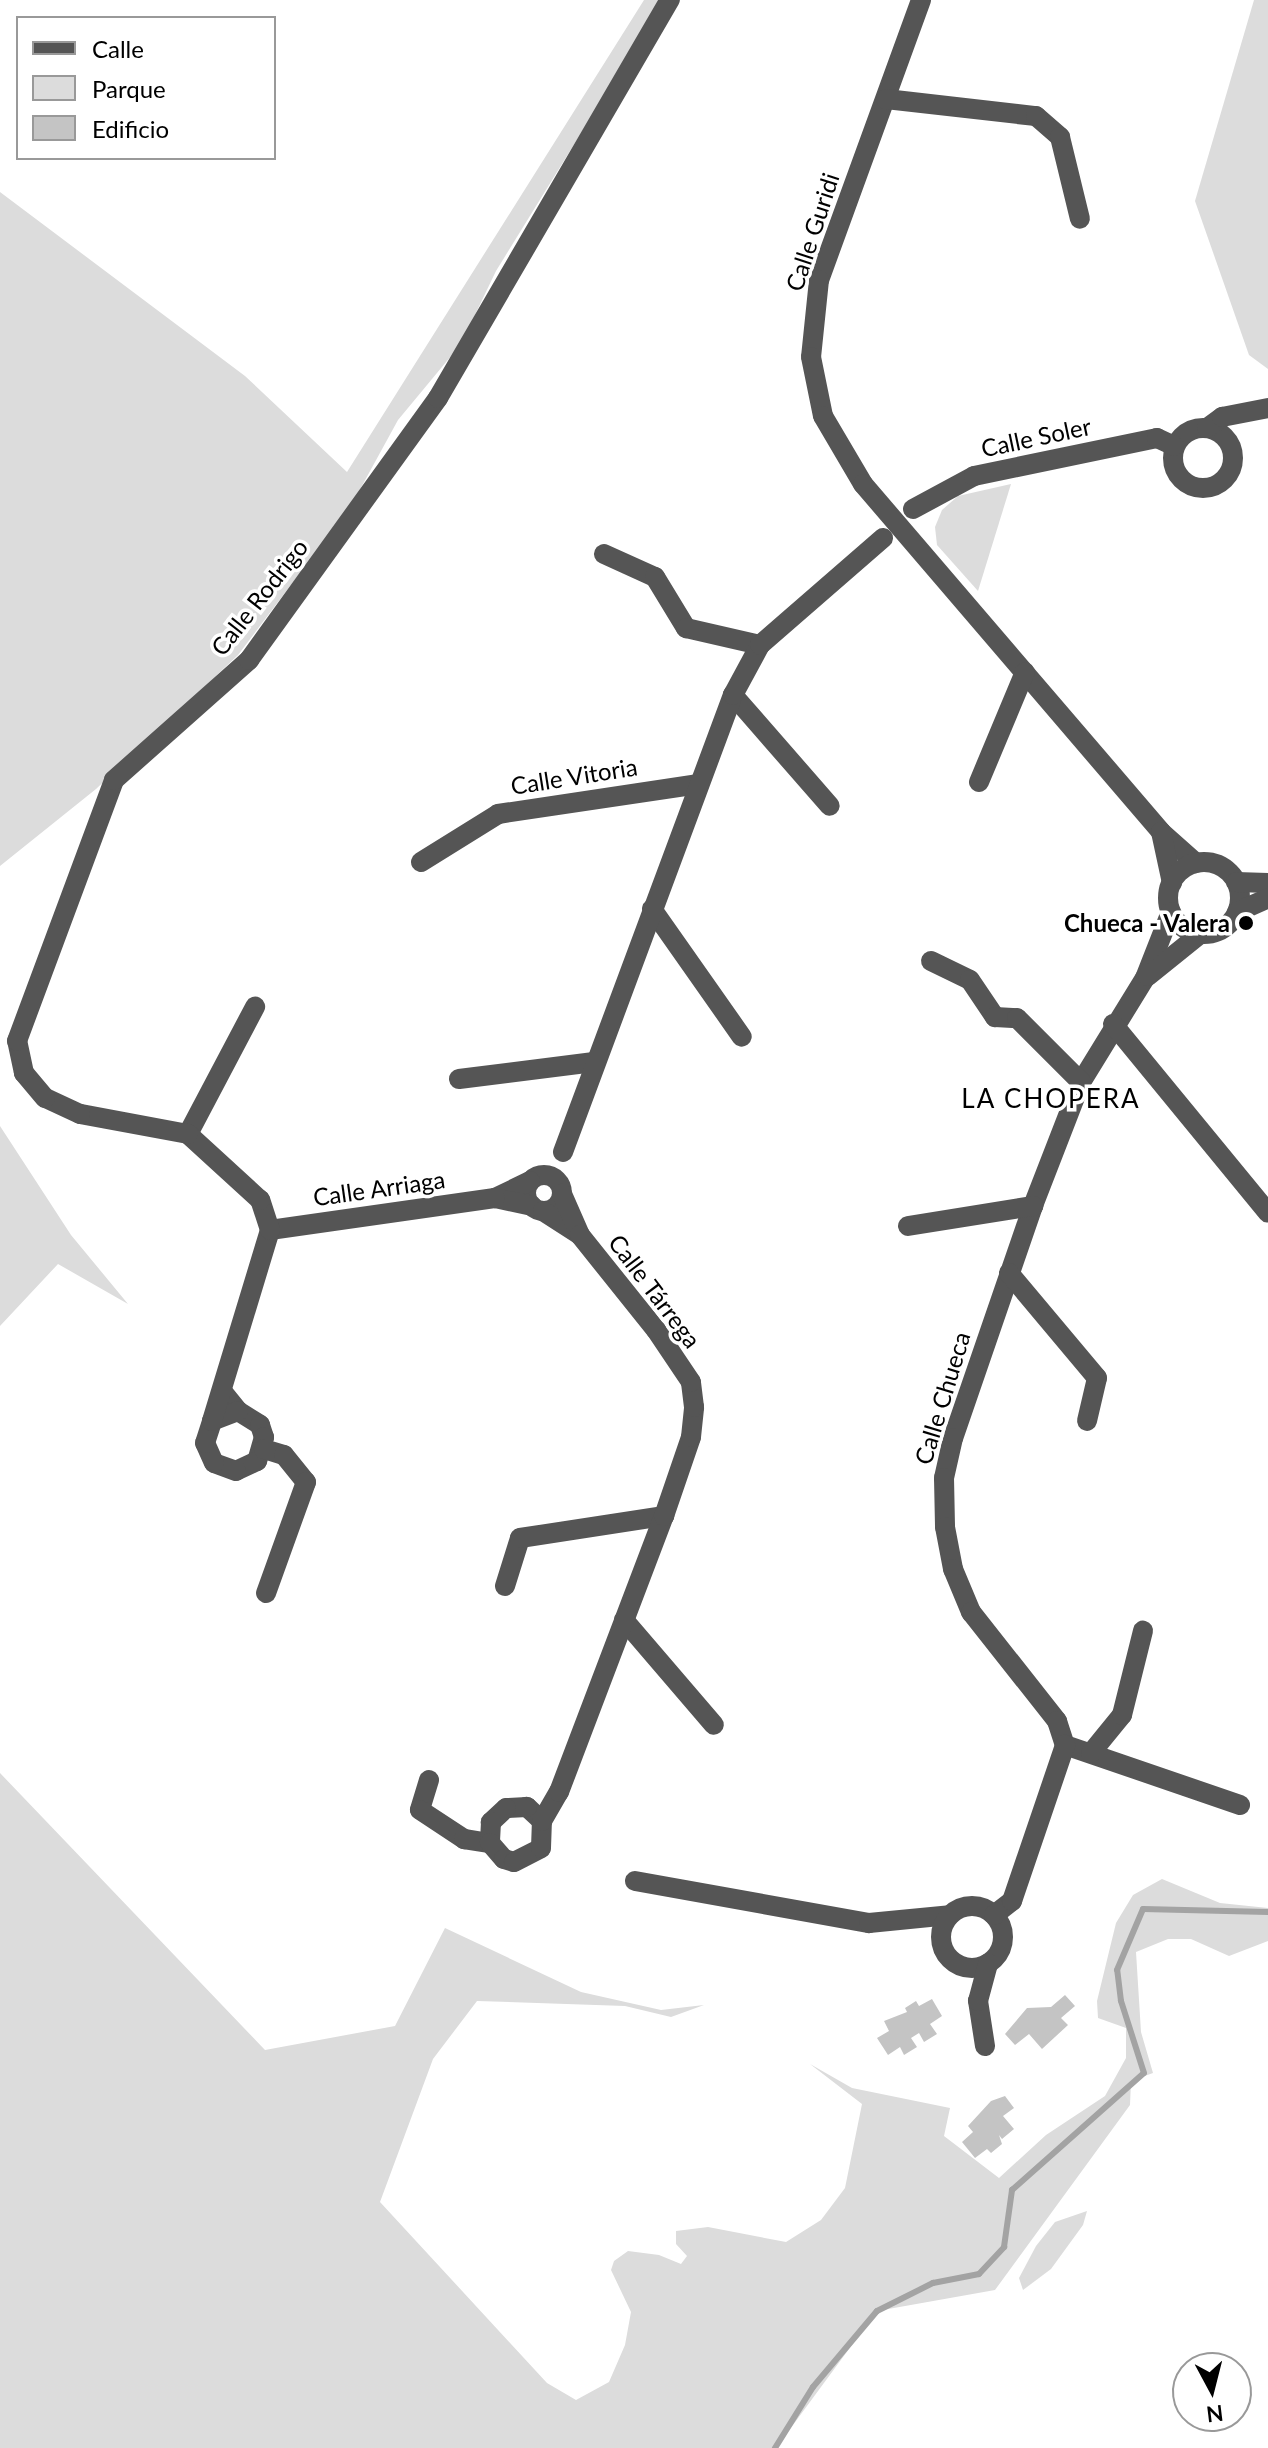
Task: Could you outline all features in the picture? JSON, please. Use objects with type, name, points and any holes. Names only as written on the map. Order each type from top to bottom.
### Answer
[{"type":"street","name":"Calle Rodrigo","points":[[188,1134],[80,1114],[45,1098],[24,1073],[17,1041],[114,780],[249,660],[438,398],[670,0]]},
{"type":"street","name":"Calle Guridi","points":[[921,0],[819,280],[811,357],[823,416],[842,454],[885,508],[1161,832],[1196,863]]},
{"type":"street","points":[[886,99],[1036,116],[1060,137],[1080,219]]},
{"type":"street","points":[[1207,428],[1227,439],[1233,460],[1230,472],[1213,486],[1201,488],[1181,479],[1172,458],[1174,446],[1190,430],[1207,428],[1222,417],[1268,408]]},
{"type":"street","name":"Calle Soler","points":[[913,509],[974,476],[1157,438],[1174,446]]},
{"type":"street","points":[[905,504],[913,509],[920,524],[913,540],[898,545],[883,538],[877,526],[885,508],[905,504]]},
{"type":"street","points":[[563,1152],[533,1179],[526,1195],[538,1208],[556,1207],[561,1190],[563,1152],[594,1062],[733,695],[760,645],[883,538]]},
{"type":"street","points":[[604,554],[655,577],[686,628],[760,645]]},
{"type":"street","points":[[979,782],[1025,672]]},
{"type":"street","points":[[733,695],[830,806]]},
{"type":"street","name":"Calle Vitoria","points":[[421,862],[498,814],[699,784]]},
{"type":"street","name":"Calle Guridi","points":[[1161,832],[1172,883]]},
{"type":"street","points":[[1237,912],[1236,882],[1223,868],[1196,863],[1172,883],[1171,912],[1188,930],[1200,934],[1222,929],[1237,912],[1268,898]]},
{"type":"street","points":[[1236,882],[1268,883]]},
{"type":"street","points":[[652,909],[742,1037]]},
{"type":"street","name":"Calle Chueca","points":[[1065,1745],[1057,1721],[971,1612],[953,1569],[945,1527],[944,1478],[953,1438],[1009,1273],[1081,1082],[1113,1024],[1145,978],[1171,912]]},
{"type":"street","name":"Calle Chueca","points":[[1145,978],[1200,934]]},
{"type":"street","points":[[931,961],[970,980],[995,1017],[1017,1018],[1081,1082]]},
{"type":"street","points":[[222,1391],[238,1411],[260,1425],[264,1449],[247,1469],[224,1469],[214,1463],[205,1443],[270,1230],[260,1200],[188,1134],[255,1007]]},
{"type":"street","points":[[1113,1024],[1268,1213]]},
{"type":"street","points":[[459,1079],[594,1062]]},
{"type":"street","points":[[533,1179],[551,1176],[561,1190]]},
{"type":"street","name":"Calle Arriaga","points":[[270,1230],[495,1198],[533,1179]]},
{"type":"street","name":"Calle Tárrega","points":[[429,1780],[420,1810],[464,1839],[490,1843],[504,1859],[524,1861],[541,1848],[542,1821],[559,1792],[691,1437],[691,1382],[580,1235],[561,1190]]},
{"type":"street","name":"Calle Arriaga","points":[[495,1198],[538,1208]]},
{"type":"street","points":[[908,1226],[1033,1206]]},
{"type":"street","name":"Calle Tárrega","points":[[538,1208],[580,1235]]},
{"type":"street","points":[[1009,1273],[1097,1378],[1087,1421]]},
{"type":"street","points":[[212,1421],[238,1411]]},
{"type":"street","points":[[264,1449],[284,1455],[306,1482],[266,1593]]},
{"type":"street","points":[[505,1586],[520,1538],[664,1516]]},
{"type":"street","points":[[624,1620],[714,1725]]},
{"type":"street","points":[[1091,1753],[1122,1715],[1143,1631]]},
{"type":"street","points":[[994,1915],[1012,1901],[1065,1745],[1240,1805]]},
{"type":"street","points":[[490,1843],[491,1822],[506,1808],[527,1807],[542,1821]]},
{"type":"street","points":[[635,1881],[869,1923],[950,1915],[972,1906],[994,1915],[1002,1935],[988,1963],[978,2001],[985,2046]]},
{"type":"street","points":[[950,1915],[941,1935],[947,1956],[966,1967],[988,1963]]},
{"type":"green space","points":[[644,0],[663,0],[496,271],[461,344],[398,420],[352,504],[238,655],[96,789],[0,866],[0,192],[245,376],[347,472]]},
{"type":"green space","points":[[1254,0],[1268,0],[1268,369],[1249,355],[1195,201]]},
{"type":"green space","points":[[1011,484],[978,591],[937,545],[935,527],[942,510],[958,496]]},
{"type":"green space","points":[[0,1126],[71,1235],[128,1304],[58,1264],[0,1326]]},
{"type":"green space","points":[[0,1773],[265,2050],[395,2026],[445,1928],[581,1992],[661,2010],[704,2005],[671,2017],[625,2006],[477,2001],[433,2059],[380,2202],[547,2383],[576,2400],[609,2382],[625,2345],[631,2312],[611,2270],[614,2261],[628,2251],[659,2255],[681,2264],[687,2256],[676,2244],[676,2231],[708,2227],[786,2242],[821,2220],[845,2188],[862,2104],[810,2064],[852,2088],[950,2108],[944,2136],[999,2178],[1046,2135],[1105,2096],[1126,2058],[1126,2028],[1098,2018],[1097,2001],[1116,1923],[1133,1895],[1162,1879],[1220,1903],[1268,1908],[1268,1941],[1229,1956],[1191,1939],[1168,1939],[1136,1952],[1141,2032],[1153,2073],[1131,2081],[1130,2105],[995,2290],[877,2311],[776,2448],[0,2448]]},
{"type":"green space","points":[[1087,2211],[1083,2225],[1051,2269],[1023,2290],[1019,2278],[1036,2246],[1055,2222]]},
{"type":"building","points":[[1065,1995],[1075,2006],[1061,2018],[1068,2025],[1042,2049],[1029,2034],[1015,2045],[1005,2034],[1027,2008],[1051,2007]]},
{"type":"building","points":[[932,1999],[942,2016],[930,2024],[937,2034],[924,2042],[919,2033],[911,2038],[917,2047],[904,2055],[900,2047],[888,2055],[877,2038],[889,2031],[884,2021],[907,2012],[905,2008],[916,2001],[919,2006]]},
{"type":"building","points":[[1005,2096],[1014,2108],[1003,2116],[1014,2129],[1002,2139],[999,2135],[1002,2144],[991,2153],[987,2149],[975,2158],[962,2142],[973,2132],[968,2126],[991,2101]]},
{"type":"waterway","points":[[775,2448],[813,2387],[877,2311],[933,2283],[979,2274],[1004,2247],[1012,2190],[1144,2073],[1121,2001],[1117,1970],[1143,1909],[1268,1912]]},
{"type":"place","name":"Chueca - Valera","points":[[1246,923]]},
{"type":"district","name":"LA CHOPERA","points":[[1051,1099]]}]
